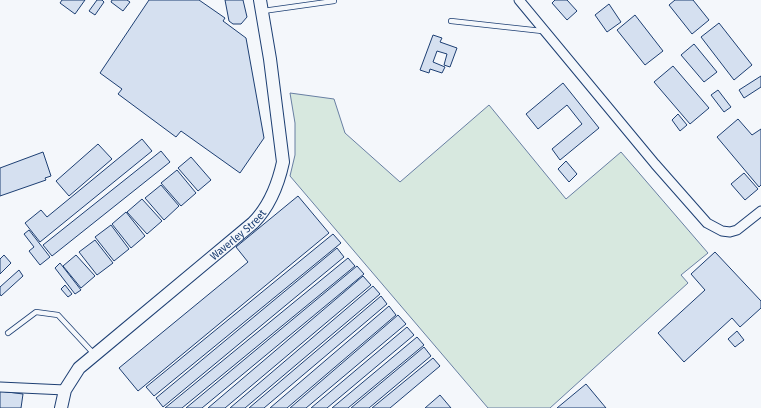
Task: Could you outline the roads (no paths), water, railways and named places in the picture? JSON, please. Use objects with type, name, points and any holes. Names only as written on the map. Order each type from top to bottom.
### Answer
[{"type":"street","points":[[519,0],[655,164],[707,222],[714,228],[730,232],[737,230],[761,211]]},
{"type":"street","name":"Waverley Street","points":[[61,408],[64,390],[79,368],[253,223],[260,216],[271,198],[283,162],[270,59],[261,6]]},
{"type":"street","points":[[0,387],[64,390]]},
{"type":"lane","points":[[261,6],[334,1]]},
{"type":"lane","points":[[451,21],[544,31]]},
{"type":"lane","points":[[8,333],[36,312],[58,315],[95,355]]}]
